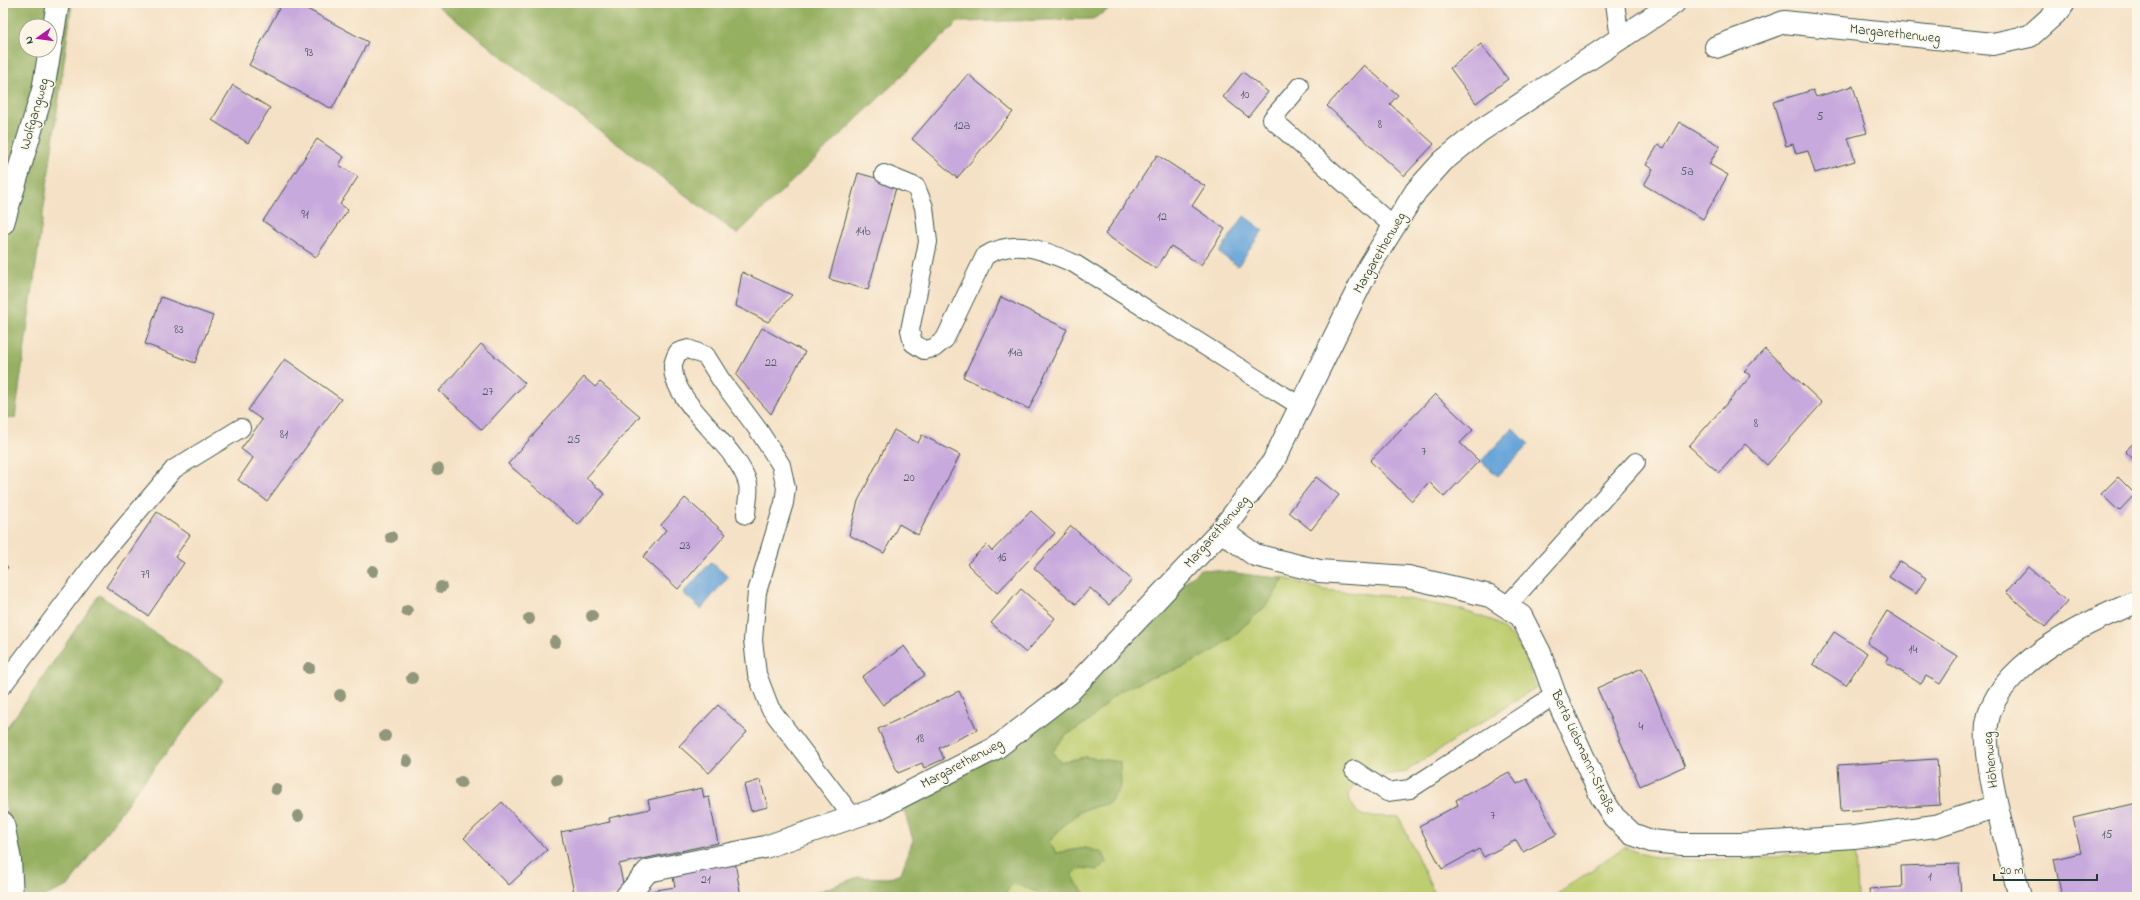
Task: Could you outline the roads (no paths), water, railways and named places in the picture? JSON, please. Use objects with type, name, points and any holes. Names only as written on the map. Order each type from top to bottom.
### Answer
[{"type":"street","name":"Wolfgangweg","points":[[3,223],[44,90],[58,3]]},
{"type":"street","name":"Margarethenweg","points":[[626,897],[648,871],[765,847],[852,816],[877,809],[996,748],[1070,691],[1221,531],[1273,462],[1370,265],[1416,191],[1443,161],[1480,131],[1674,3]]},
{"type":"street","name":"Margarethenweg","points":[[1716,47],[1784,22],[1993,44],[2030,36],[2060,9],[2064,3]]},
{"type":"street","name":"Berta Liebmann-Straße","points":[[1221,531],[1255,555],[1319,571],[1408,577],[1490,596],[1521,616],[1540,653],[1555,695],[1602,798],[1614,817],[1632,834],[1651,841],[1682,844],[1741,844],[1854,837],[1935,826],[1997,806]]},
{"type":"street","name":"Höhenweg","points":[[2020,897],[1997,806],[1987,742],[1987,723],[1993,704],[2007,682],[2038,653],[2075,631],[2137,602]]},
{"type":"street","points":[[3,823],[10,860],[12,897]]},
{"type":"lane","points":[[1615,3],[1620,38]]},
{"type":"lane","points":[[1300,86],[1272,119],[1394,227]]},
{"type":"lane","points":[[884,174],[916,186],[924,207],[928,242],[910,330],[914,343],[924,350],[934,348],[945,339],[984,256],[993,250],[1007,247],[1038,248],[1075,264],[1300,406]]},
{"type":"lane","points":[[746,515],[748,485],[736,461],[690,406],[678,389],[673,366],[678,352],[688,349],[706,356],[721,380],[759,431],[781,465],[786,488],[784,503],[757,592],[753,640],[757,674],[770,708],[852,816]]},
{"type":"lane","points":[[3,684],[96,561],[174,469],[241,428]]},
{"type":"lane","points":[[1506,607],[1636,462]]},
{"type":"lane","points":[[1354,770],[1387,792],[1410,789],[1555,695]]},
{"type":"water","points":[[1244,216],[1263,230],[1238,266],[1219,253]]},
{"type":"water","points":[[1513,428],[1529,444],[1498,476],[1481,461]]},
{"type":"water","points":[[711,562],[728,577],[701,609],[683,593]]}]
